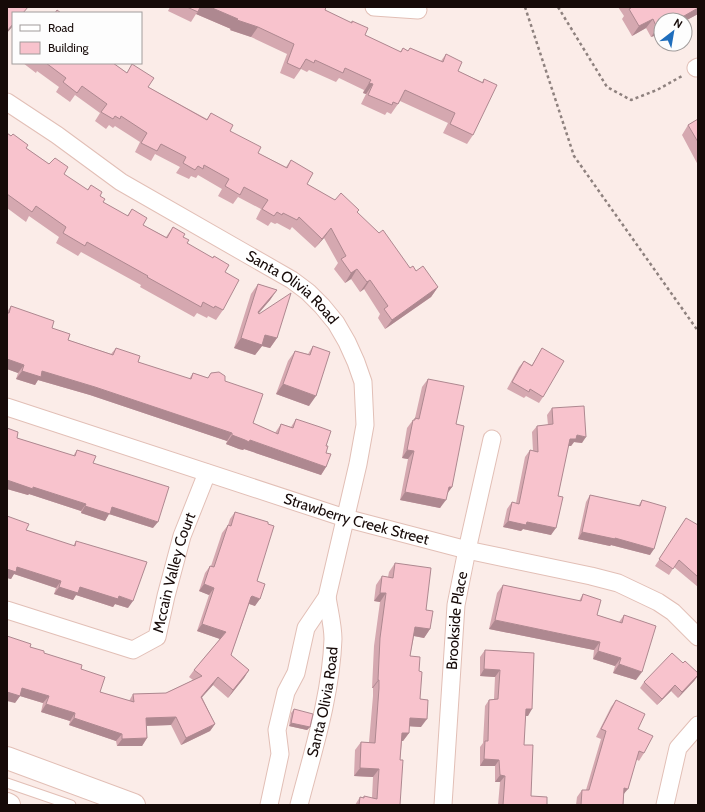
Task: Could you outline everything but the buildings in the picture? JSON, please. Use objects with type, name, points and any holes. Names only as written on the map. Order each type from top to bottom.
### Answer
[{"type":"main road","points":[[7,758],[134,805]]},
{"type":"street","points":[[374,7],[418,10]]},
{"type":"street","name":"Santa Olivia Road","points":[[7,102],[57,135],[121,182],[292,280],[308,292],[328,314],[347,342],[356,362],[362,382],[366,425],[326,596],[306,628],[296,673],[286,692],[277,730],[280,754],[269,805]]},
{"type":"street","name":"Strawberry Creek Street","points":[[7,407],[345,518],[467,550],[618,583],[658,602],[673,612],[698,637]]},
{"type":"street","name":"Brookside Place","points":[[443,805],[456,605],[492,438]]},
{"type":"street","name":"Mccain Valley Court","points":[[7,610],[133,650],[157,637],[182,536],[207,473]]},
{"type":"street","name":"Santa Olivia Road","points":[[299,805],[315,747],[328,681],[333,638],[326,596]]},
{"type":"street","points":[[665,805],[678,748],[698,725]]},
{"type":"lane","points":[[7,783],[71,805]]},
{"type":"path","points":[[525,7],[574,156],[698,331]]},
{"type":"path","points":[[558,7],[607,87],[631,100],[657,90],[697,68]]}]
